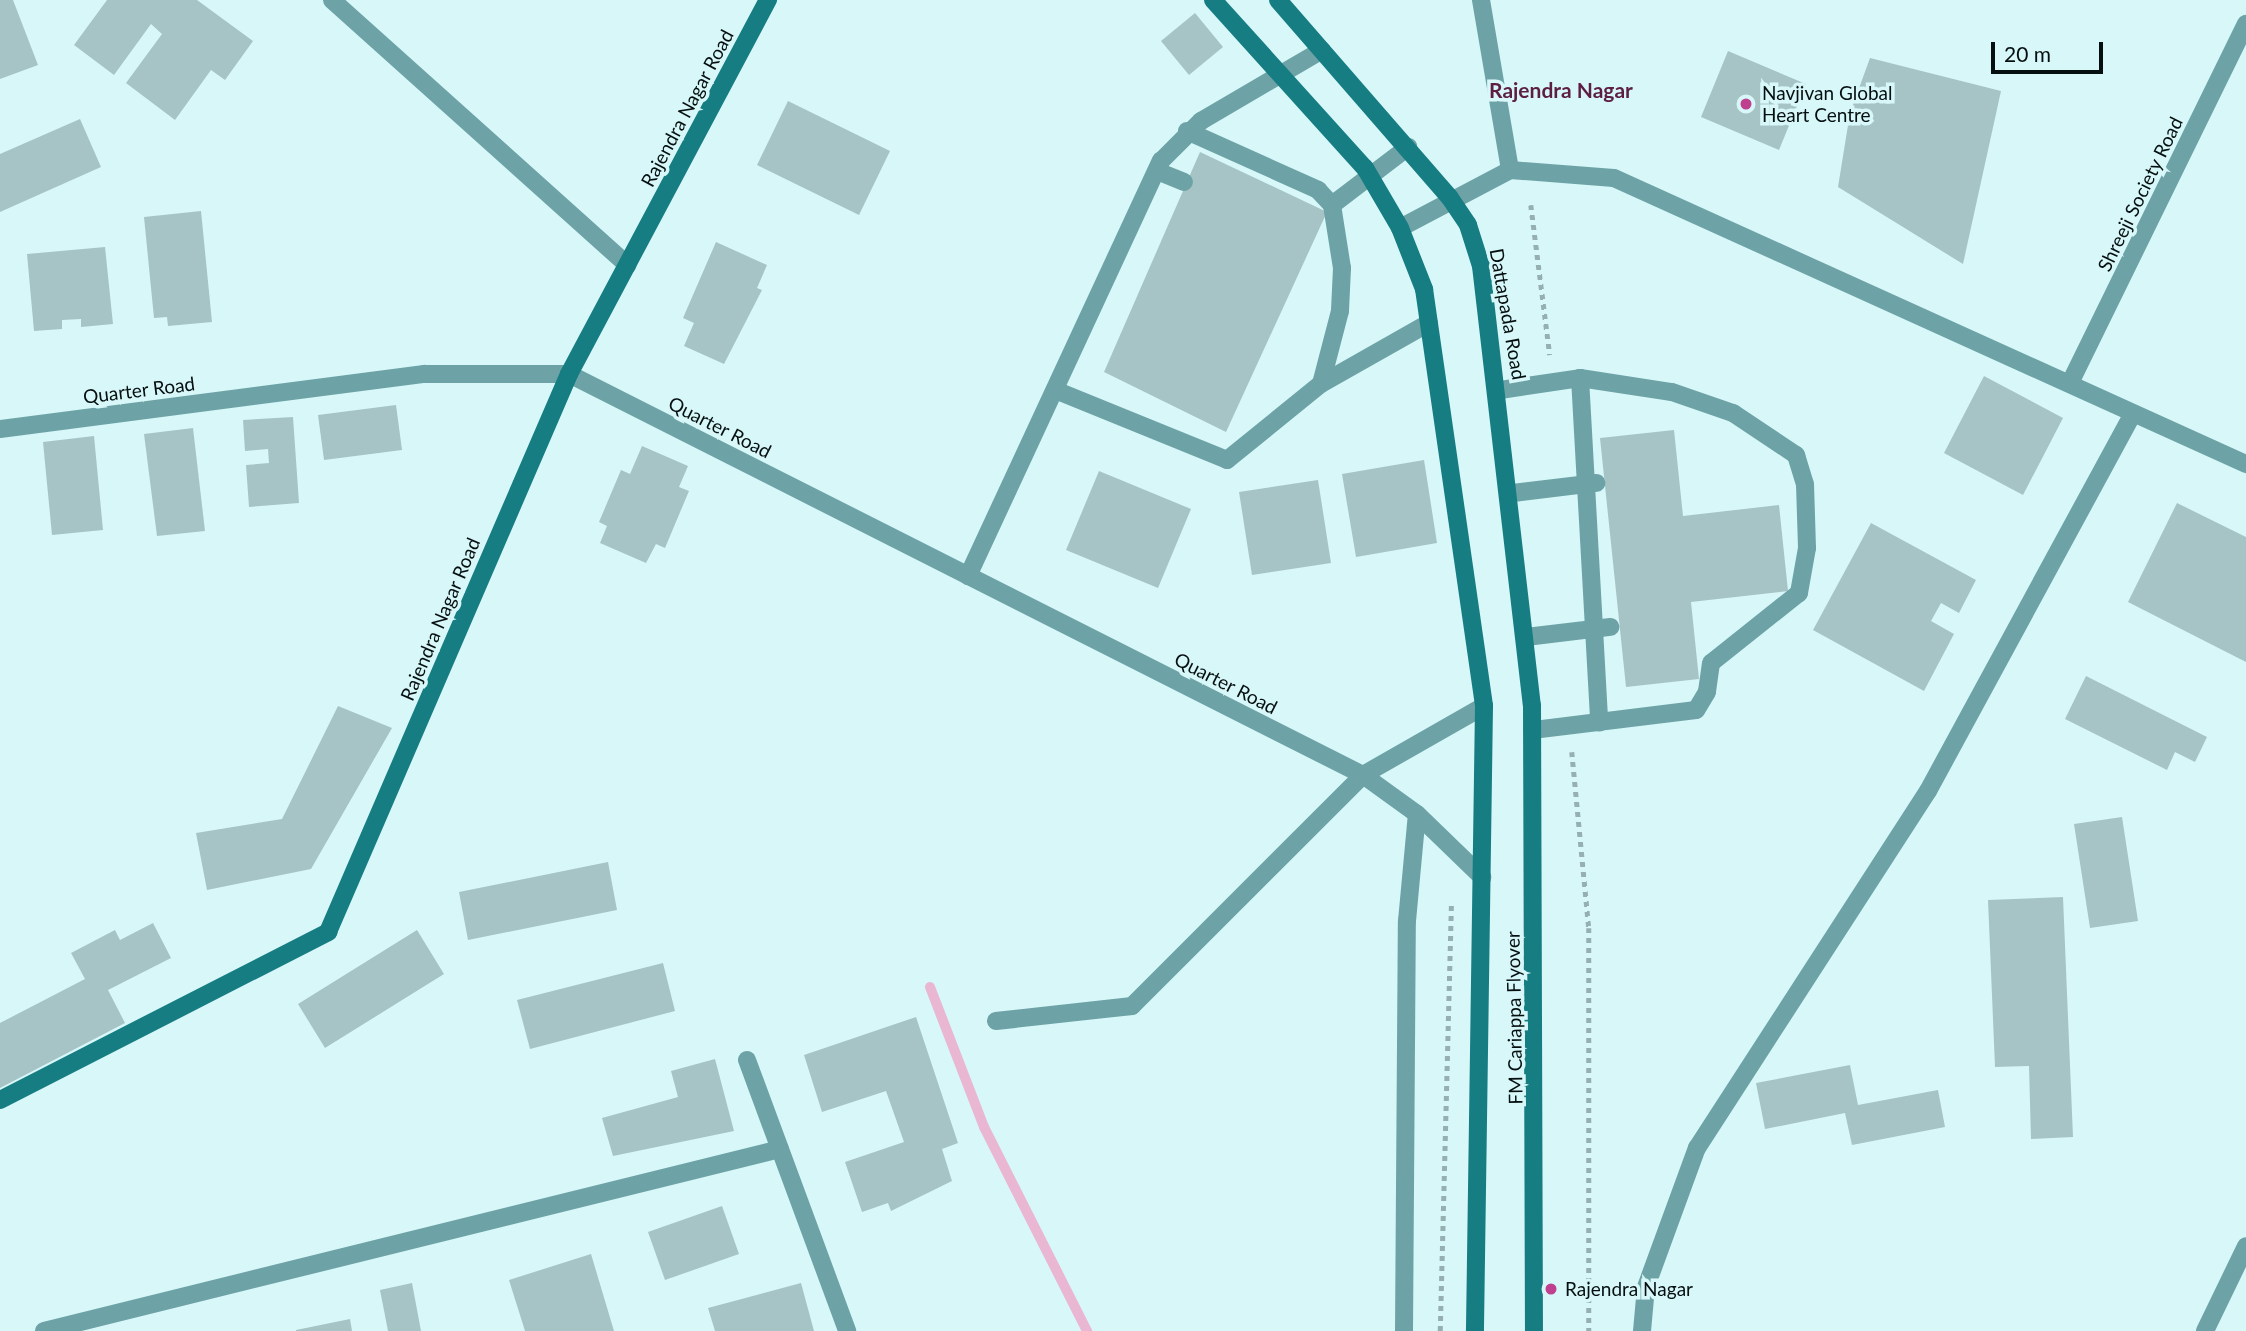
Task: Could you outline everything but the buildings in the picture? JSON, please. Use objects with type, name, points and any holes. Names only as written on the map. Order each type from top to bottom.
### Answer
[{"type":"main road","name":"Rajendra Nagar Road","points":[[0,1100],[328,932],[569,374],[768,0]]},
{"type":"main road","points":[[1213,0],[1282,75],[1370,178],[1400,228],[1424,289],[1484,706]]},
{"type":"main road","name":"Dattapada Road","points":[[1278,0],[1408,147],[1450,198],[1468,225],[1481,266],[1500,390],[1513,493],[1532,705]]},
{"type":"main road","name":"FM Cariappa Flyover","points":[[1532,705],[1534,1331]]},
{"type":"main road","name":"FM Cariappa Flyover","points":[[1475,1331],[1484,706]]},
{"type":"street","points":[[332,0],[627,265]]},
{"type":"street","points":[[1480,0],[1510,170]]},
{"type":"street","name":"Shreeji Society Road","points":[[2070,383],[2244,34]]},
{"type":"street","points":[[968,576],[1157,171],[1187,131],[1322,50]]},
{"type":"street","points":[[1187,131],[1318,190],[1332,205],[1341,289],[1321,384]]},
{"type":"street","points":[[1332,205],[1408,147]]},
{"type":"street","points":[[1400,228],[1450,198],[1510,170],[1614,178],[2070,383],[2132,416],[2246,464]]},
{"type":"street","points":[[1157,171],[1184,182]]},
{"type":"street","points":[[1055,390],[1227,460],[1321,384],[1429,323]]},
{"type":"street","name":"Quarter Road","points":[[0,429],[424,374],[569,374],[1363,775],[1417,814],[1482,877]]},
{"type":"street","points":[[1500,390],[1580,379],[1672,392],[1733,412],[1796,455],[1804,484],[1807,548],[1798,593],[1711,663],[1707,692],[1696,710],[1532,730]]},
{"type":"street","points":[[1580,379],[1602,628],[1599,722]]},
{"type":"street","points":[[1642,1331],[1646,1287],[1697,1148],[1928,790],[2132,416]]},
{"type":"street","points":[[1513,493],[1591,483]]},
{"type":"street","points":[[1526,637],[1602,628]]},
{"type":"street","points":[[996,1021],[1132,1006],[1363,775],[1484,706]]},
{"type":"street","points":[[1404,1331],[1407,921],[1417,814]]},
{"type":"street","points":[[747,1060],[847,1331]]},
{"type":"street","points":[[44,1331],[780,1149]]},
{"type":"street","points":[[2205,1331],[2246,1246]]},
{"type":"path","points":[[1531,205],[1551,370]]},
{"type":"path","points":[[1571,736],[1589,929],[1589,1331]]},
{"type":"path","points":[[1440,1331],[1449,911]]},
{"type":"waterway","points":[[930,987],[984,1127],[1087,1331]]},
{"type":"place","name":"Navjivan Global Heart Centre","points":[[1746,104]]},
{"type":"place","name":"Rajendra Nagar","points":[[1551,1289]]},
{"type":"district","name":"Rajendra Nagar","points":[[1561,90]]}]
